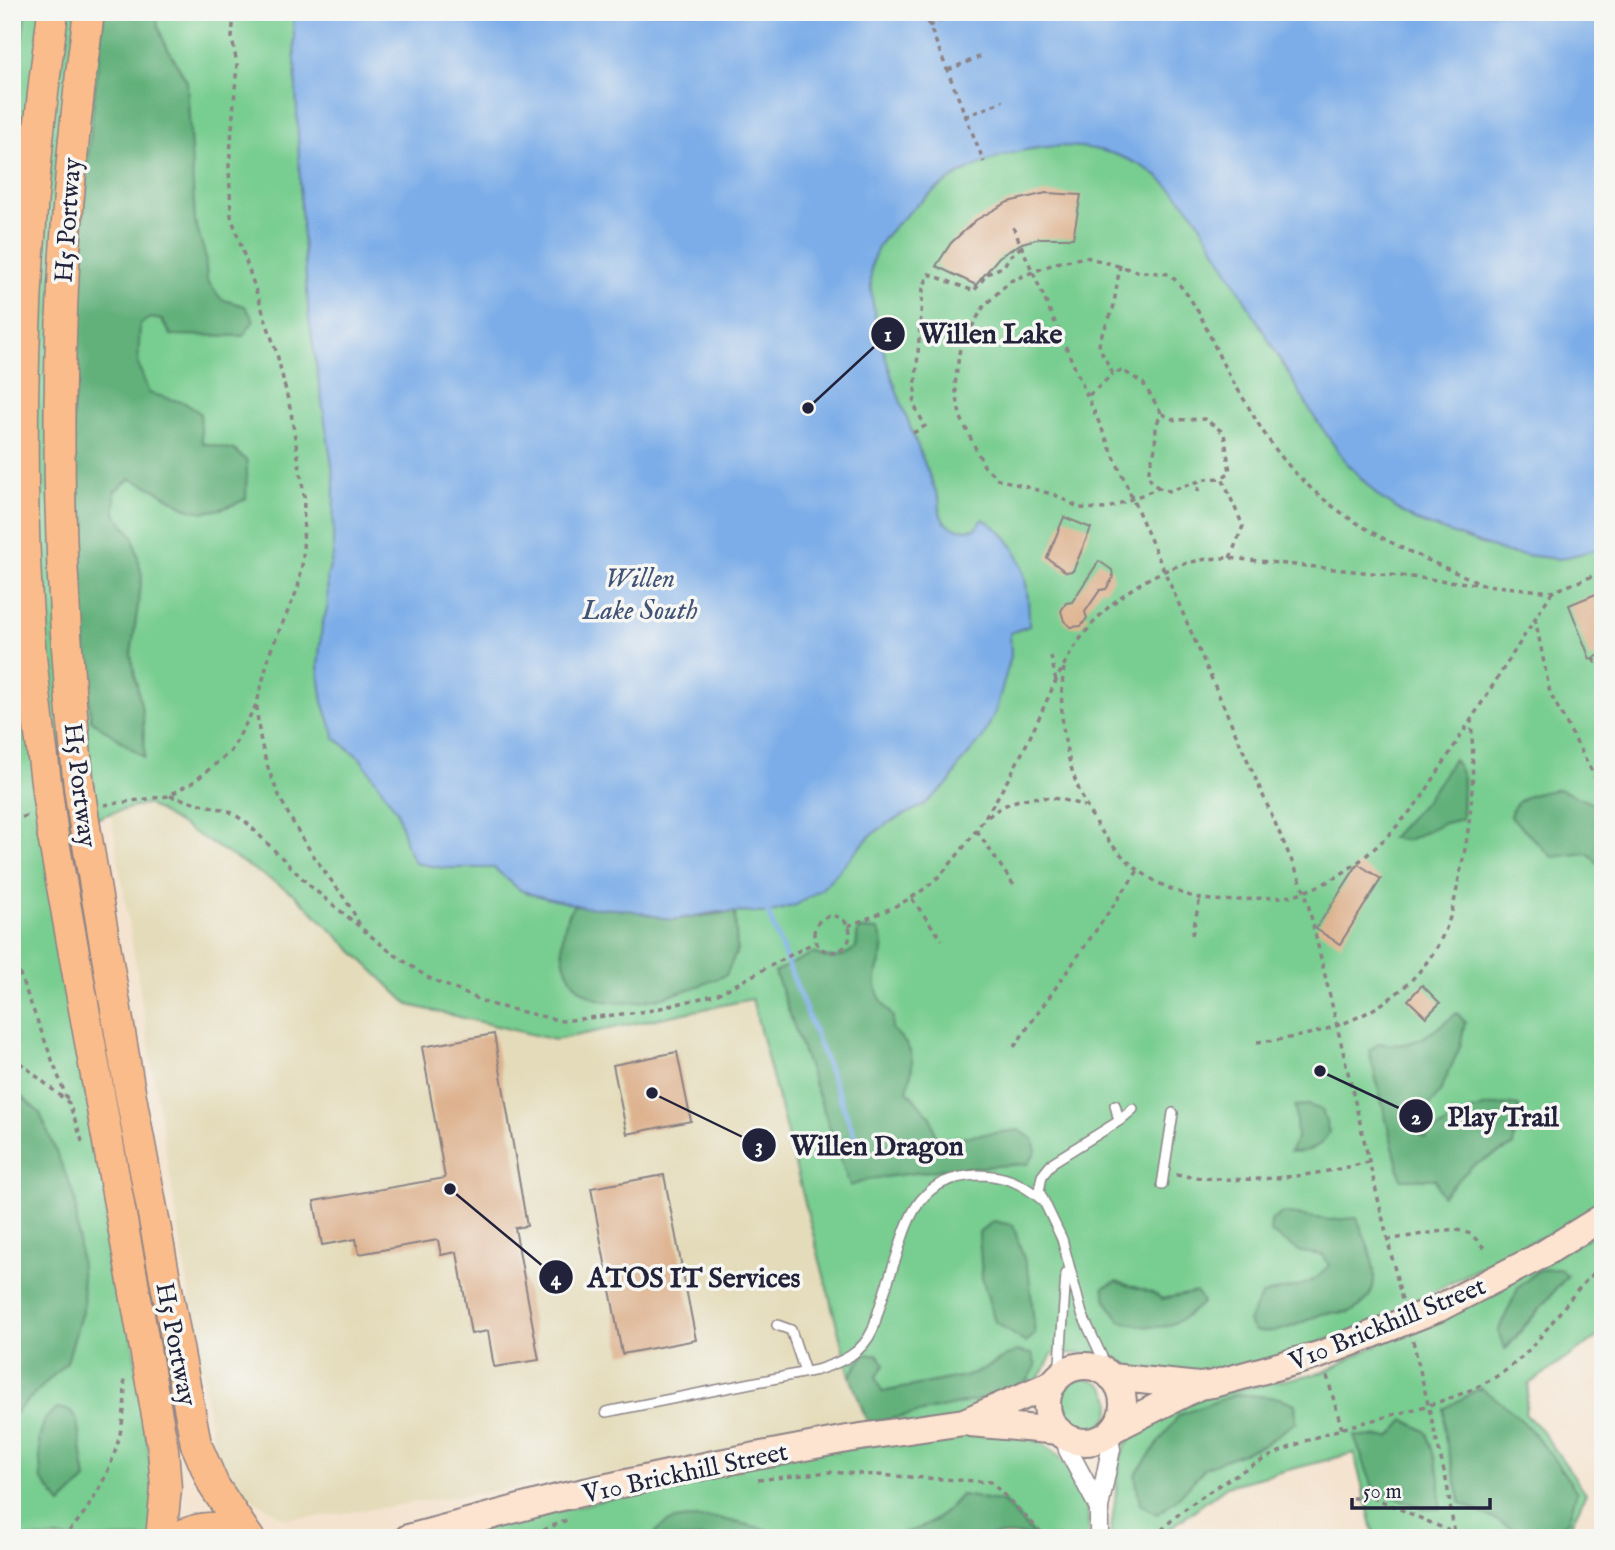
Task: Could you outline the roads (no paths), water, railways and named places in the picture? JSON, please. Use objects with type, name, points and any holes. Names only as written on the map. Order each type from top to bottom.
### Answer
[{"type":"main road","name":"H5 Portway","points":[[52,12],[34,181],[23,402],[30,634],[53,836],[163,1449],[166,1488],[161,1538]]},
{"type":"main road","name":"H5 Portway","points":[[89,12],[67,189],[57,406],[61,575],[79,787],[129,1086],[196,1444],[214,1486],[248,1537]]},
{"type":"main road","points":[[177,1538],[190,1531],[210,1527],[229,1529],[248,1537]]},
{"type":"street","name":"V10 Brickhill Street","points":[[1111,1432],[1199,1386],[1319,1355],[1439,1308],[1541,1256],[1603,1217]]},
{"type":"street","points":[[1099,1508],[1048,1408],[1057,1380],[1067,1371],[1086,1366],[1108,1374],[1118,1386],[1123,1407],[1111,1432],[1111,1449],[1099,1508],[1099,1538]]},
{"type":"street","name":"V10 Brickhill Street","points":[[1108,1374],[1199,1386]]},
{"type":"street","name":"V10 Brickhill Street","points":[[964,1422],[1057,1380]]},
{"type":"street","name":"V10 Brickhill Street","points":[[408,1538],[556,1498],[847,1438],[964,1422],[1062,1434]]},
{"type":"street","points":[[1062,1434],[1082,1442],[1111,1432]]},
{"type":"lane","points":[[1115,1105],[1119,1121]]},
{"type":"lane","points":[[1041,1199],[1040,1185],[1049,1166],[1133,1109]]},
{"type":"lane","points":[[1162,1185],[1174,1113]]},
{"type":"lane","points":[[606,1412],[805,1372],[838,1363],[860,1350],[868,1340],[908,1220],[927,1193],[948,1179],[989,1175],[1024,1185],[1041,1199],[1062,1239],[1082,1314],[1108,1374]]},
{"type":"lane","points":[[1057,1380],[1066,1306],[1066,1261]]},
{"type":"lane","points":[[777,1325],[791,1331],[805,1372]]},
{"type":"water","name":"Willen Lake South","points":[[293,12],[1603,12],[1603,548],[1559,559],[1507,553],[1414,520],[1379,497],[1347,463],[1314,417],[1195,215],[1168,186],[1145,168],[1108,152],[1079,147],[1020,151],[964,172],[939,187],[889,232],[878,247],[872,264],[871,289],[883,350],[940,502],[941,516],[954,528],[975,529],[983,519],[997,528],[1016,551],[1028,594],[1029,626],[1010,633],[1011,656],[996,710],[983,738],[960,764],[950,782],[924,805],[888,823],[870,836],[822,889],[796,905],[768,913],[717,912],[672,920],[629,910],[584,907],[534,895],[520,890],[494,868],[443,868],[415,863],[407,848],[397,811],[360,758],[335,738],[323,702],[318,667],[322,625],[328,606],[327,577],[333,555],[334,479],[309,319],[301,211]]},
{"type":"waterway","points":[[768,913],[862,1154]]},
{"type":"place","name":"Willen Lake","points":[[808,408]]},
{"type":"place","name":"Play Trail","points":[[1320,1071]]},
{"type":"place","name":"Willen Dragon","points":[[652,1093]]},
{"type":"place","name":"ATOS IT Services","points":[[450,1189]]}]
